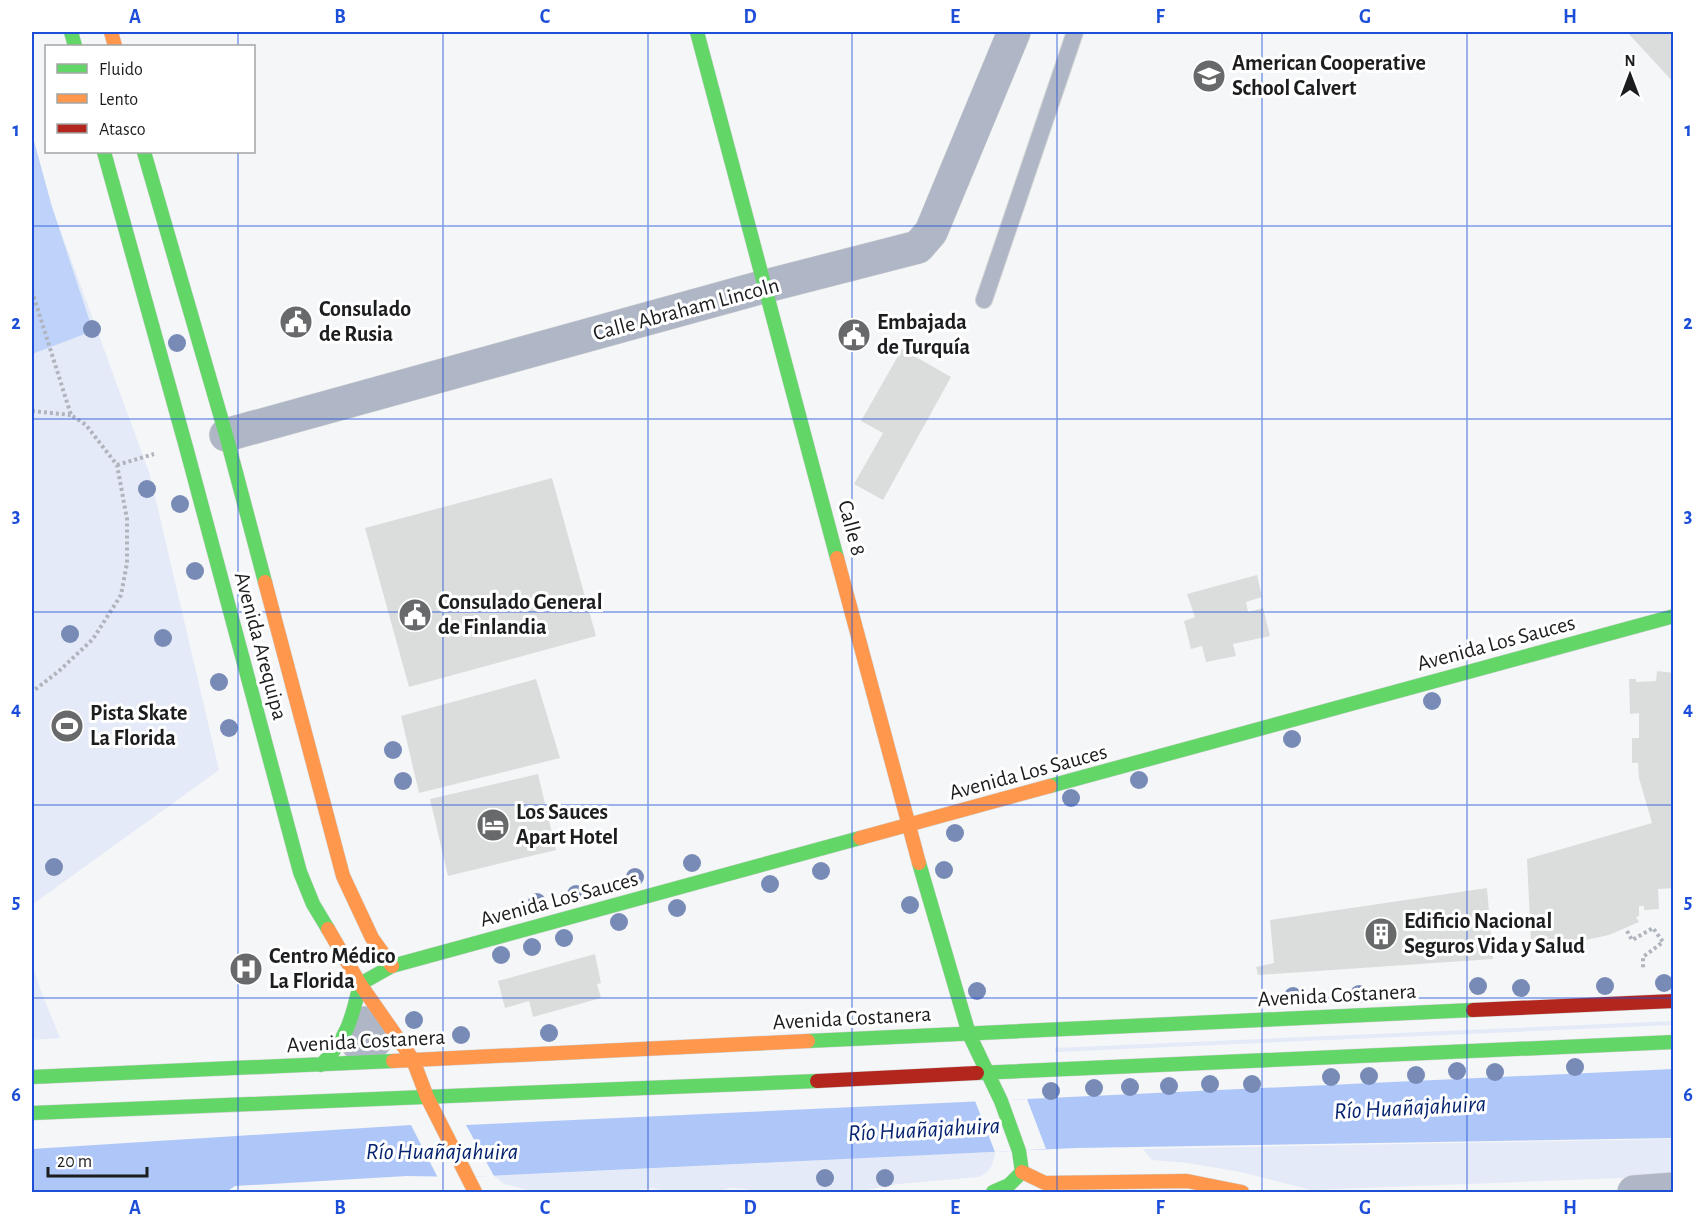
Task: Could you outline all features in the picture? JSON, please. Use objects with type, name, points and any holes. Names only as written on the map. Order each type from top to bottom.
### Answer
[{"type":"main road","name":"Calle 8","points":[[697,32],[909,826],[969,1034],[1001,1101],[1019,1151],[1022,1172]]},
{"type":"main road","name":"Avenida Arequipa","points":[[104,153],[206,441],[343,876],[372,938],[392,966]]},
{"type":"main road","name":"Avenida Arequipa","points":[[144,153],[300,872],[312,904],[360,984],[413,1060],[427,1097],[475,1192]]},
{"type":"main road","name":"Avenida Los Sauces","points":[[360,984],[392,966],[1674,616]]},
{"type":"main road","points":[[321,1065],[337,1050],[350,1028],[360,984]]},
{"type":"main road","name":"Avenida Costanera","points":[[32,1077],[1674,1001]]},
{"type":"main road","points":[[32,1113],[1674,1042]]},
{"type":"main road","points":[[993,1192],[1009,1185],[1022,1172],[1045,1183],[1187,1181],[1242,1192]]},
{"type":"main road","points":[[1116,1183],[1134,1192]]},
{"type":"street","name":"Calle Abraham Lincoln","points":[[206,441],[766,286],[918,247],[931,232],[1014,32]]},
{"type":"street","points":[[1634,1192],[1674,1189]]},
{"type":"lane","points":[[984,300],[1075,32]]},
{"type":"path","points":[[32,291],[71,415]]},
{"type":"path","points":[[32,411],[71,415],[86,426],[117,465],[127,519],[127,563],[121,596],[93,639],[59,671],[32,692]]},
{"type":"path","points":[[1627,931],[1632,940],[1653,928],[1663,942],[1643,957],[1644,973]]},
{"type":"shaded area","points":[[32,134],[52,207],[150,475],[219,770],[33,904],[32,963]]},
{"type":"shaded area","points":[[32,134],[52,207],[93,331],[32,354]]},
{"type":"shaded area","points":[[32,963],[39,986],[60,1038],[32,1040]]},
{"type":"shaded area","points":[[1674,1021],[1673,1025],[1055,1052],[1055,1048]]},
{"type":"shaded area","points":[[1673,1139],[1674,1176],[1311,1190],[1241,1172],[1188,1163],[1152,1160],[1143,1149]]},
{"type":"shaded area","points":[[995,1152],[991,1167],[979,1177],[898,1184],[857,1192],[762,1192],[730,1188],[715,1192],[667,1192],[653,1188],[621,1192],[535,1192],[504,1184],[494,1176]]},
{"type":"water","name":"Río Huañajahuira","points":[[1673,1069],[1673,1138],[1076,1148],[466,1177],[407,1176],[235,1186],[226,1192],[32,1192],[32,1149],[411,1125],[466,1125]]},
{"type":"pier","points":[[1027,1099],[1046,1149],[995,1152],[975,1101]]},
{"type":"pier","points":[[411,1125],[466,1125],[494,1176],[438,1178]]},
{"type":"building","points":[[1627,32],[1674,32],[1674,83]]},
{"type":"building","points":[[902,349],[951,377],[883,500],[854,484],[883,433],[861,421]]},
{"type":"building","points":[[552,478],[596,636],[409,687],[365,528]]},
{"type":"building","points":[[1257,575],[1262,597],[1246,602],[1248,612],[1263,608],[1270,636],[1233,644],[1236,656],[1206,662],[1202,646],[1191,649],[1184,621],[1195,617],[1187,594]]},
{"type":"building","points":[[1657,671],[1674,673],[1674,888],[1658,889],[1659,909],[1644,910],[1644,906],[1639,906],[1639,916],[1636,917],[1639,922],[1609,935],[1576,942],[1576,940],[1531,942],[1527,859],[1652,823],[1639,778],[1638,763],[1632,763],[1632,738],[1639,738],[1639,713],[1630,714],[1629,679],[1636,679],[1636,682],[1656,681]]},
{"type":"building","points":[[536,679],[560,758],[419,793],[401,716]]},
{"type":"building","name":"Los Sauces Apart Hotel","points":[[538,774],[556,850],[448,876],[430,799]]},
{"type":"building","name":"Edificio Nacional Seguros Vida y Salud","points":[[1487,888],[1493,959],[1258,975],[1256,967],[1274,963],[1270,920]]},
{"type":"building","points":[[595,954],[601,983],[597,984],[601,998],[533,1017],[529,1001],[505,1008],[498,981]]},
{"type":"traffic: fast","points":[[71,32],[75,45]]},
{"type":"traffic: fast","points":[[697,32],[837,558]]},
{"type":"traffic: fast","points":[[104,153],[300,872],[313,904],[328,929]]},
{"type":"traffic: fast","points":[[144,153],[226,435],[265,582]]},
{"type":"traffic: fast","points":[[1050,786],[1674,616]]},
{"type":"traffic: fast","points":[[321,1065],[343,1037],[360,984],[392,966],[860,838]]},
{"type":"traffic: fast","points":[[919,863],[969,1034],[1001,1101],[1019,1151],[1022,1172]]},
{"type":"traffic: fast","points":[[808,1041],[1473,1010]]},
{"type":"traffic: fast","points":[[977,1073],[1674,1042]]},
{"type":"traffic: fast","points":[[32,1077],[393,1061]]},
{"type":"traffic: fast","points":[[32,1113],[817,1081]]},
{"type":"traffic: fast","points":[[993,1192],[1009,1185],[1022,1172]]},
{"type":"traffic: slow","points":[[111,32],[115,45]]},
{"type":"traffic: slow","points":[[837,558],[919,863]]},
{"type":"traffic: slow","points":[[265,582],[343,876],[372,938],[392,966]]},
{"type":"traffic: slow","points":[[860,838],[1050,786]]},
{"type":"traffic: slow","points":[[328,929],[360,984],[413,1060],[427,1097],[475,1192]]},
{"type":"traffic: slow","points":[[393,1061],[808,1041]]},
{"type":"traffic: slow","points":[[1022,1172],[1045,1183],[1187,1181],[1242,1192]]},
{"type":"traffic: jam","points":[[1473,1010],[1674,1001]]},
{"type":"traffic: jam","points":[[817,1081],[977,1073]]},
{"type":"place","name":"American Cooperative School Calvert","points":[[1209,76]]},
{"type":"place","name":"Consulado de Rusia","points":[[296,322]]},
{"type":"place","name":"Embajada de Turquía","points":[[854,335]]},
{"type":"place","name":"Consulado General de Finlandia","points":[[415,615]]},
{"type":"place","name":"Pista Skate La Florida","points":[[67,726]]},
{"type":"place","name":"Los Sauces Apart Hotel","points":[[493,825]]},
{"type":"place","name":"Edificio Nacional Seguros Vida y Salud","points":[[1381,934]]},
{"type":"place","name":"Centro Médico La Florida","points":[[246,969]]}]
